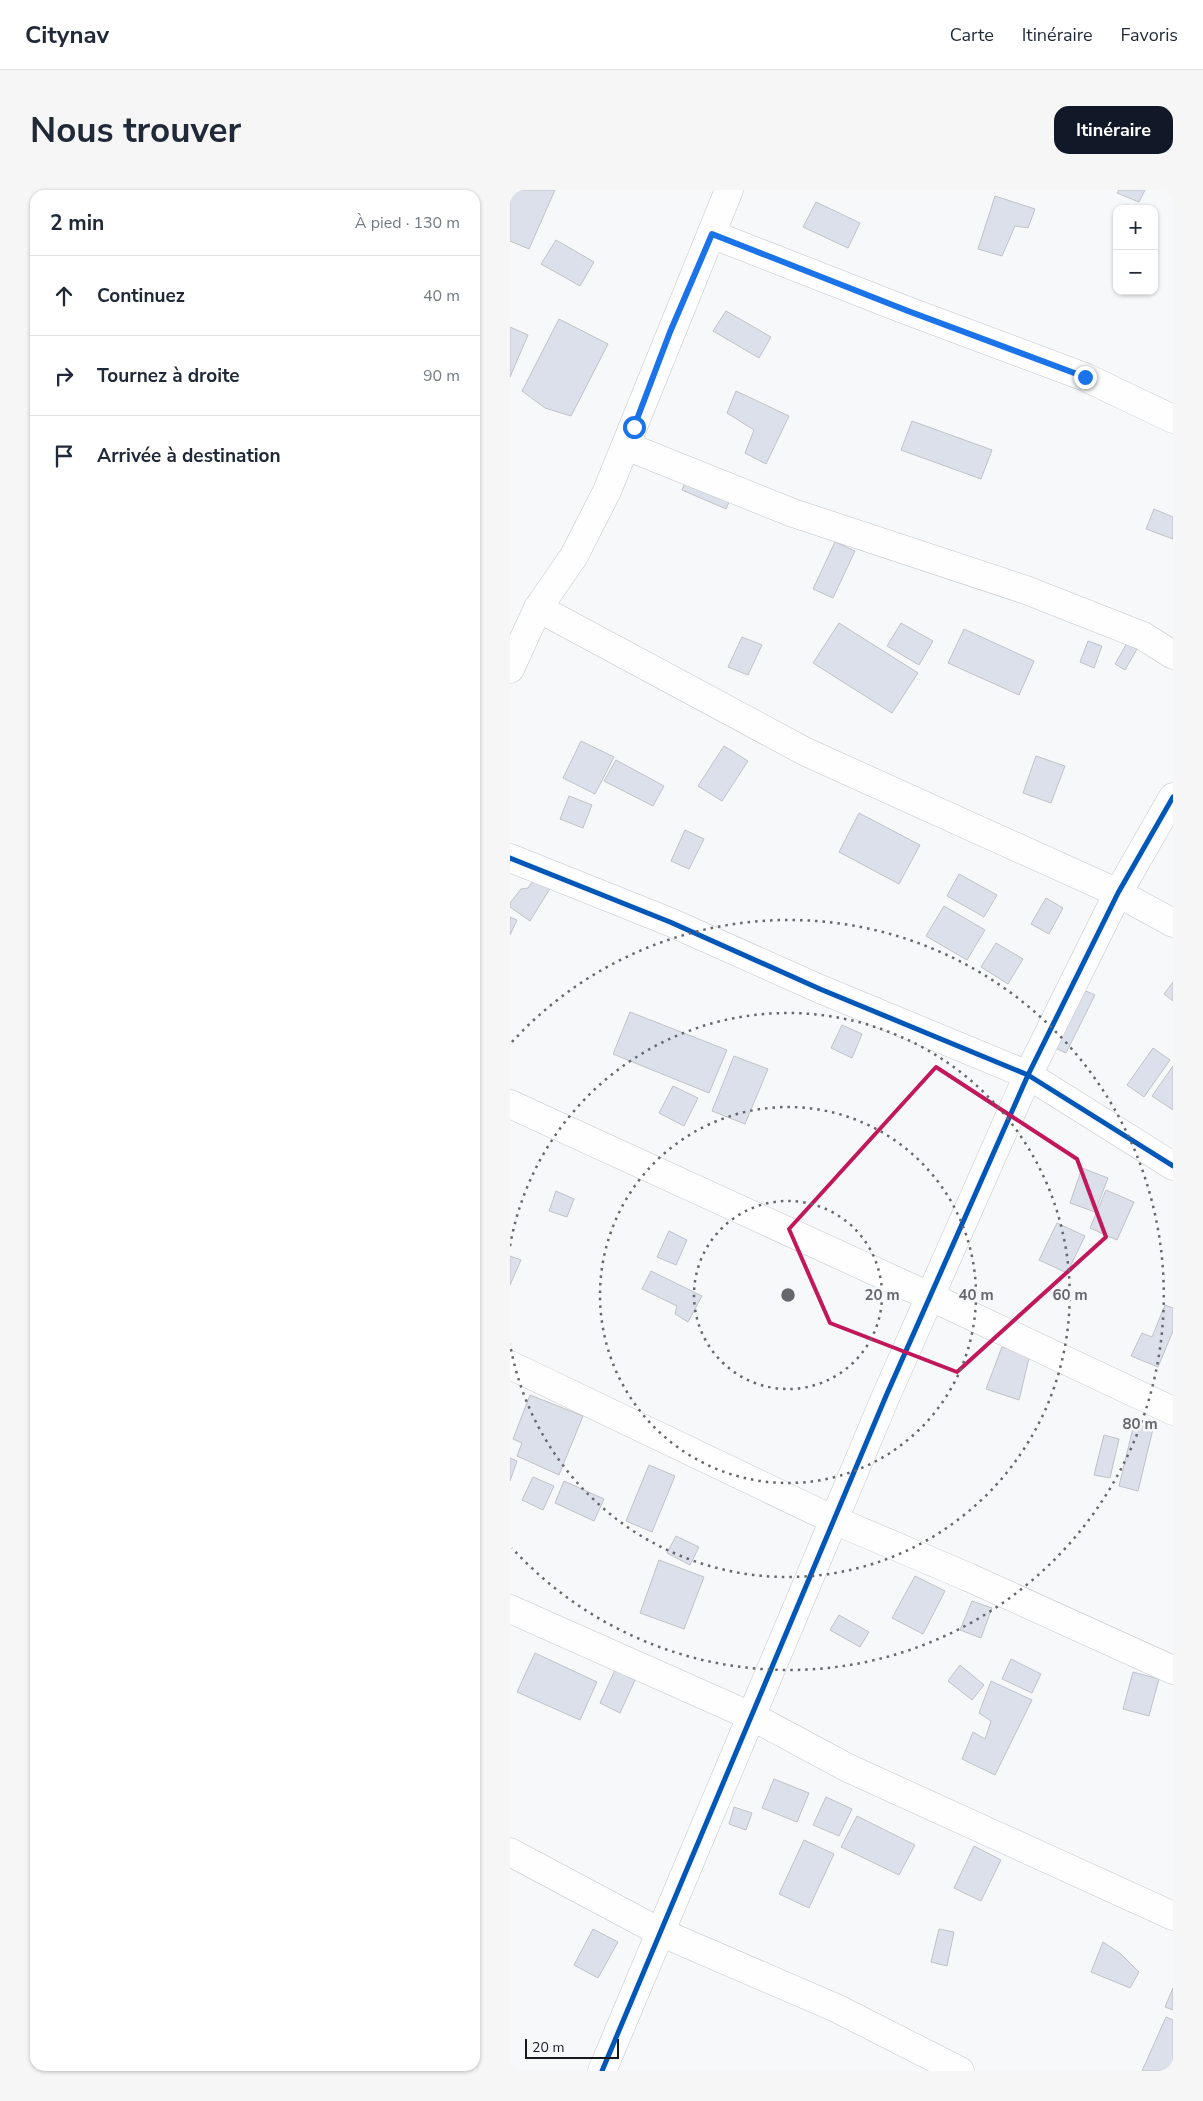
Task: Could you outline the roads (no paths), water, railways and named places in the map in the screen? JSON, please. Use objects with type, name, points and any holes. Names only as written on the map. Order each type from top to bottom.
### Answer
[{"type":"street","points":[[510,669],[538,608],[574,556],[626,446],[670,332],[729,190]]},
{"type":"street","points":[[712,234],[908,311],[1085,377],[1173,419]]},
{"type":"street","points":[[626,446],[793,513],[1026,590],[1143,636],[1173,655]]},
{"type":"street","points":[[538,608],[806,752],[1118,893],[1173,923]]},
{"type":"street","points":[[602,2071],[753,1717],[929,1296],[1028,1074],[1118,893],[1173,797]]},
{"type":"street","points":[[510,858],[670,922],[820,989],[1028,1074],[1173,1166]]},
{"type":"street","points":[[510,1104],[929,1296],[1173,1411]]},
{"type":"street","points":[[510,1365],[834,1520],[986,1585],[1173,1670]]},
{"type":"street","points":[[510,1609],[753,1717],[848,1768],[1173,1916]]},
{"type":"street","points":[[510,1852],[660,1932],[836,2008],[960,2071]]}]
